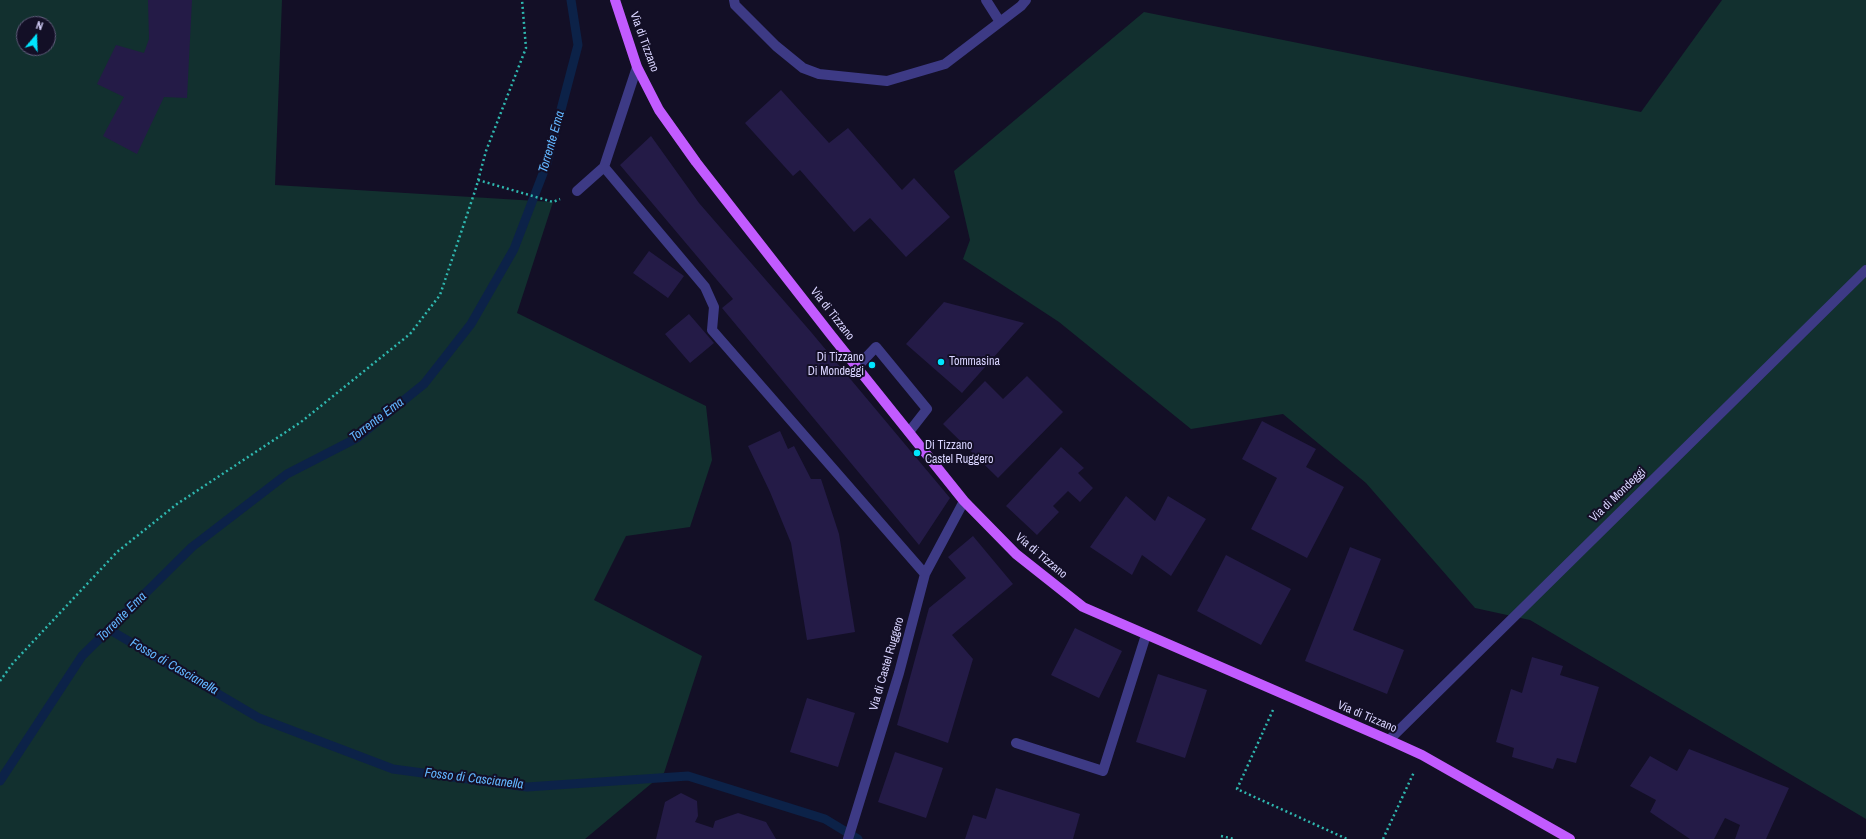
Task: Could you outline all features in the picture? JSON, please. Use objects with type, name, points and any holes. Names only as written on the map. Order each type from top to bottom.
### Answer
[{"type":"main road","name":"Via di Tizzano","points":[[615,0],[637,67],[659,110],[696,162],[964,501],[1016,554],[1083,608],[1389,740],[1422,756],[1570,839]]},
{"type":"street","points":[[734,0],[735,5],[776,46],[803,68],[819,74],[887,81],[945,64],[1021,6],[1026,0]]},
{"type":"street","points":[[986,0],[1000,22]]},
{"type":"street","points":[[577,191],[604,168],[637,67]]},
{"type":"street","points":[[604,168],[705,287],[714,307],[712,330],[925,574]]},
{"type":"street","name":"Via di Mondeggi","points":[[1389,740],[1866,270]]},
{"type":"street","points":[[857,367],[876,347],[927,409],[908,432]]},
{"type":"street","name":"Via di Castel Ruggero","points":[[848,839],[899,673],[925,574],[964,501]]},
{"type":"street","points":[[1016,744],[1103,771],[1146,635]]},
{"type":"path","points":[[0,681],[13,663],[117,552],[177,504],[301,422],[410,334],[440,295],[478,180],[486,151],[526,48],[522,0]]},
{"type":"path","points":[[478,180],[553,202],[577,191]]},
{"type":"path","points":[[1281,694],[1237,789],[1347,839]]},
{"type":"path","points":[[1383,839],[1422,756]]},
{"type":"path","points":[[1221,836],[1234,839]]},
{"type":"green space","points":[[0,0],[282,0],[275,185],[553,202],[517,313],[706,406],[712,460],[690,527],[626,536],[594,600],[702,656],[664,773],[585,839],[0,839]]},
{"type":"green space","points":[[1722,0],[1866,0],[1866,819],[1530,620],[1475,608],[1366,483],[1283,414],[1191,429],[1059,322],[963,259],[970,240],[954,171],[1144,12],[1641,112]]},
{"type":"building","points":[[148,0],[192,0],[187,98],[164,97],[137,154],[103,136],[124,97],[97,84],[116,45],[144,53],[149,39]]},
{"type":"building","points":[[781,90],[829,143],[848,128],[902,190],[914,178],[950,217],[906,257],[870,218],[854,232],[800,170],[793,176],[745,123]]},
{"type":"building","points":[[651,136],[699,203],[811,332],[950,498],[919,545],[722,308],[733,299],[620,165]]},
{"type":"building","points":[[649,251],[684,276],[668,298],[633,273]]},
{"type":"building","points":[[944,302],[1024,323],[962,393],[906,344]]},
{"type":"building","points":[[689,314],[714,343],[690,363],[665,334]]},
{"type":"building","points":[[1027,376],[1063,412],[998,478],[943,424],[985,381],[1003,399]]},
{"type":"building","points":[[1262,421],[1316,449],[1306,467],[1344,487],[1307,558],[1251,529],[1277,478],[1242,459]]},
{"type":"building","points":[[780,431],[788,449],[794,446],[811,479],[821,479],[839,534],[855,632],[807,640],[791,543],[770,492],[748,446]]},
{"type":"building","points":[[1061,447],[1084,468],[1078,473],[1093,488],[1080,502],[1068,491],[1053,506],[1059,512],[1037,535],[1006,506]]},
{"type":"building","points":[[1126,496],[1155,521],[1168,496],[1206,519],[1171,576],[1142,555],[1132,575],[1090,547]]},
{"type":"building","points":[[973,536],[1013,584],[952,635],[973,659],[948,743],[897,725],[929,608],[966,578],[948,557]]},
{"type":"building","points":[[1350,547],[1381,559],[1353,630],[1404,650],[1387,694],[1305,661]]},
{"type":"building","points":[[1226,555],[1291,589],[1261,645],[1197,611]]},
{"type":"building","points":[[1075,628],[1122,651],[1099,698],[1051,675]]},
{"type":"building","points":[[1532,657],[1563,666],[1560,675],[1599,687],[1576,763],[1557,758],[1553,769],[1512,757],[1514,748],[1496,742],[1511,689],[1522,693]]},
{"type":"building","points":[[1158,674],[1207,690],[1185,758],[1136,742]]},
{"type":"building","points":[[807,698],[855,713],[838,767],[790,752]]},
{"type":"building","points":[[1689,749],[1789,788],[1766,839],[1735,839],[1740,825],[1725,818],[1714,839],[1690,839],[1650,812],[1656,800],[1630,786],[1650,756],[1677,771]]},
{"type":"building","points":[[895,752],[943,768],[926,818],[878,802]]},
{"type":"building","points":[[996,788],[1080,814],[1073,839],[965,839],[973,815],[986,819]]},
{"type":"building","points":[[681,793],[697,801],[698,816],[695,822],[713,828],[715,821],[738,813],[766,822],[776,839],[656,839],[665,802]]},
{"type":"waterway","name":"Torrente Ema","points":[[0,781],[82,656],[192,547],[287,474],[357,438],[424,384],[471,324],[514,249],[547,163],[578,45],[571,0]]},
{"type":"waterway","name":"Fosso di Cascianella","points":[[110,630],[259,718],[393,769],[527,787],[688,776],[825,819],[858,839]]},
{"type":"place","name":"Tommasina","points":[[941,362]]},
{"type":"place","name":"Di Tizzano Di Mondeggi","points":[[872,365]]},
{"type":"place","name":"Di Tizzano Castel Ruggero","points":[[917,453]]}]
